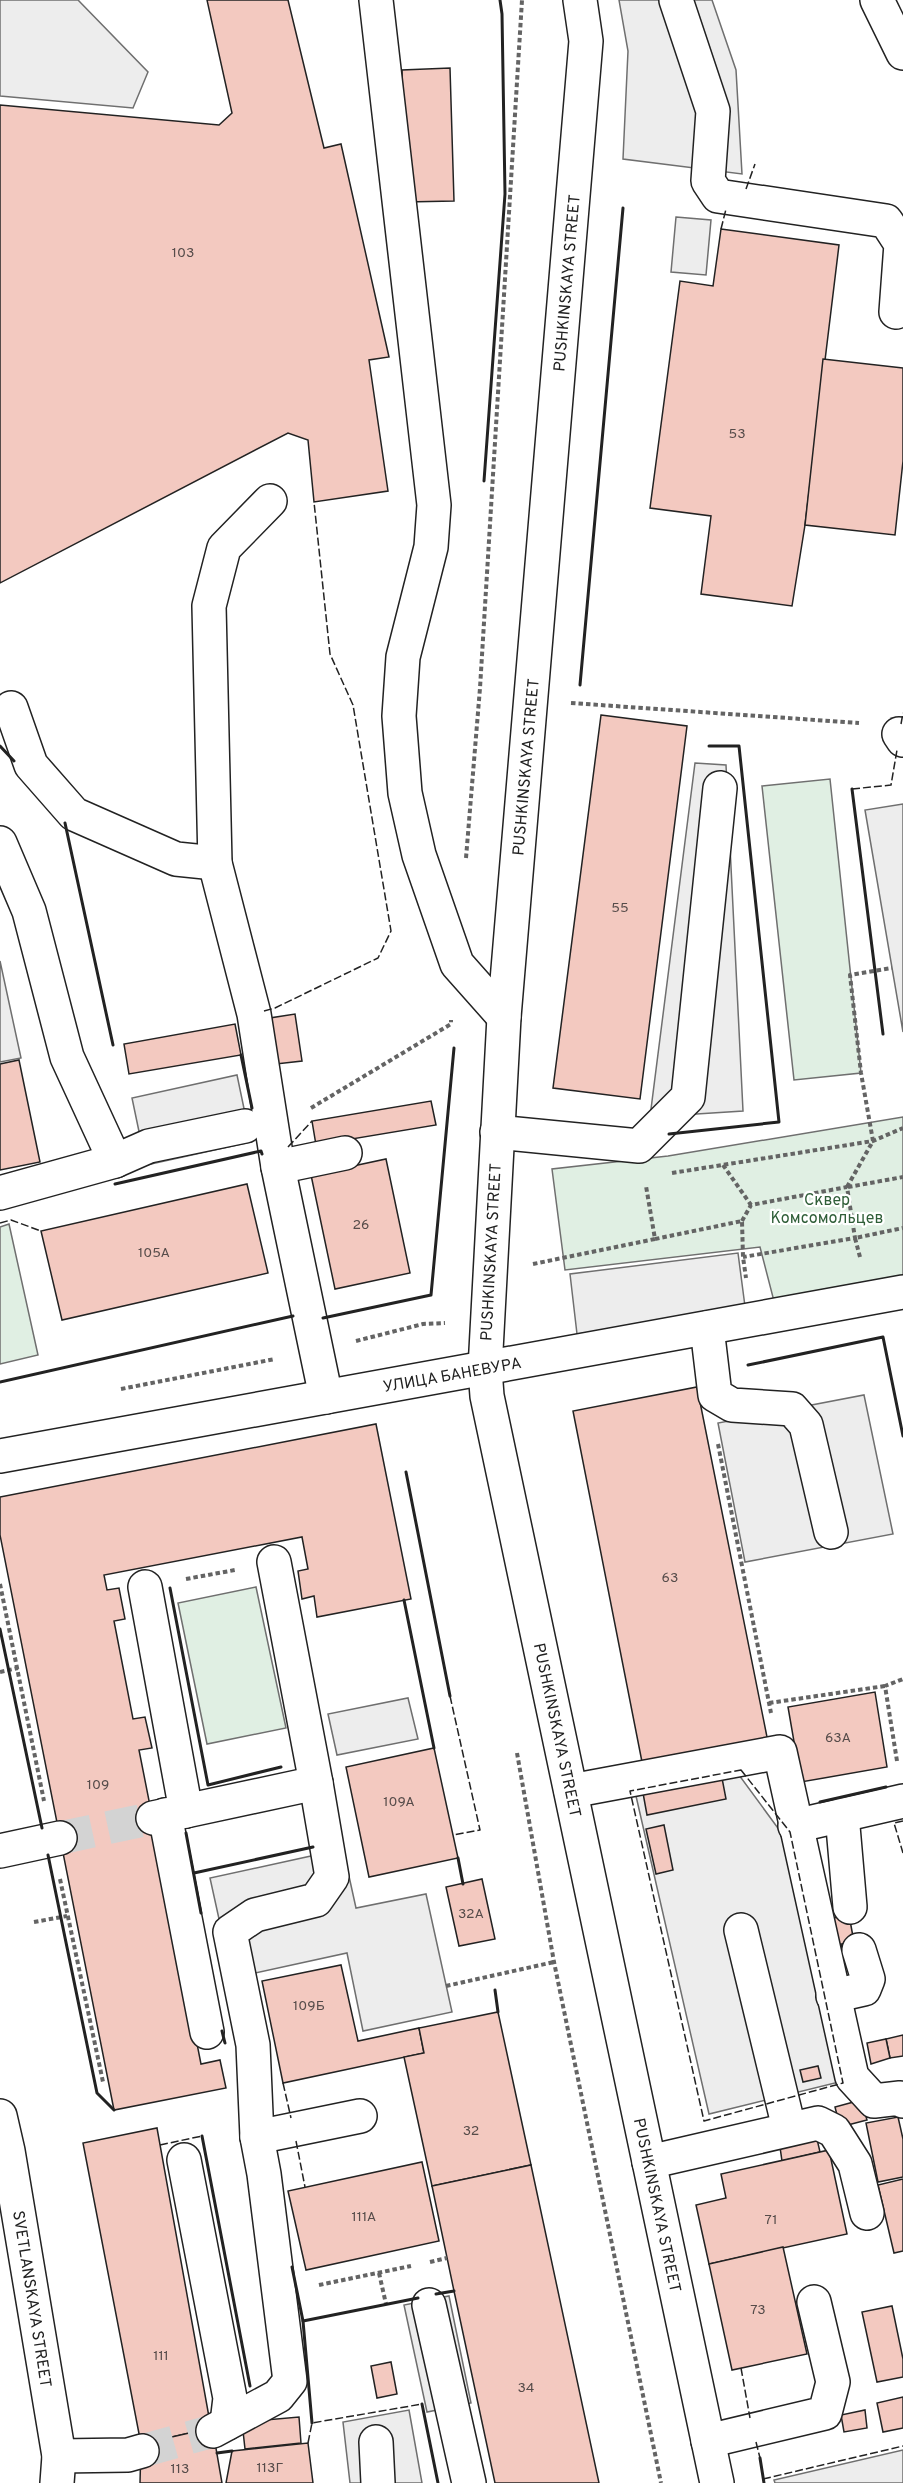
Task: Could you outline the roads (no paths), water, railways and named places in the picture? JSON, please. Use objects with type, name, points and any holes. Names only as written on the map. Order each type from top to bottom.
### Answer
[{"type":"main road","points":[[376,0],[434,505],[431,546],[403,657],[399,716],[405,793],[419,855],[457,964],[504,1017]]},
{"type":"main road","name":"PUSHKINSKAYA STREET","points":[[580,0],[586,42],[504,1017],[484,1369],[487,1396],[717,2483]]},
{"type":"main road","points":[[676,0],[712,111],[708,181],[718,196],[886,221],[902,244],[896,312]]},
{"type":"main road","points":[[877,0],[900,37]]},
{"type":"main road","points":[[270,501],[224,548],[209,606],[215,863],[254,1014],[259,1129],[278,1167],[326,1397]]},
{"type":"main road","points":[[11,708],[31,765],[74,814],[176,860],[215,863]]},
{"type":"main road","points":[[497,1132],[642,1162],[688,1097],[720,788]]},
{"type":"main road","points":[[0,843],[29,911],[67,1057],[115,1161]]},
{"type":"main road","points":[[0,1192],[115,1161],[149,1146],[259,1129]]},
{"type":"main road","points":[[278,1167],[345,1153]]},
{"type":"main road","name":"УЛИЦА БАНЕВУРА","points":[[0,1456],[903,1292]]},
{"type":"main road","points":[[707,1328],[715,1395],[732,1406],[792,1409],[806,1425],[831,1532]]},
{"type":"main road","points":[[184,2160],[230,2398],[220,2427],[278,2396],[290,2381],[264,2174],[256,2137],[253,2045],[230,1932],[255,1915],[316,1900],[332,1877],[274,1562]]},
{"type":"main road","points":[[145,1587],[168,1815],[207,2032]]},
{"type":"main road","points":[[571,1791],[780,1752],[852,2077],[874,2101],[900,2098],[903,2101]]},
{"type":"main road","points":[[168,1815],[316,1783]]},
{"type":"main road","points":[[795,1826],[903,1800]]},
{"type":"main road","points":[[842,1815],[850,1907]]},
{"type":"main road","points":[[0,1851],[60,1838]]},
{"type":"main road","points":[[741,1930],[789,2128]]},
{"type":"main road","points":[[833,1996],[864,1989],[868,1979],[859,1950]]},
{"type":"main road","name":"SVETLANSKAYA STREET","points":[[0,2116],[8,2151],[58,2470]]},
{"type":"main road","points":[[256,2137],[360,2116]]},
{"type":"main road","points":[[649,2162],[818,2123],[834,2131],[855,2164],[867,2213]]},
{"type":"main road","points":[[708,2441],[825,2413],[832,2382],[814,2302]]},
{"type":"main road","points":[[429,2304],[469,2483]]},
{"type":"main road","points":[[376,2442],[378,2483]]},
{"type":"main road","points":[[58,2470],[142,2451]]},
{"type":"tunnel","points":[[60,1838],[153,1818]]},
{"type":"tunnel","points":[[142,2451],[213,2431]]},
{"type":"park label","name":"Сквер Комсомольцев","points":[[827,1208]]}]
